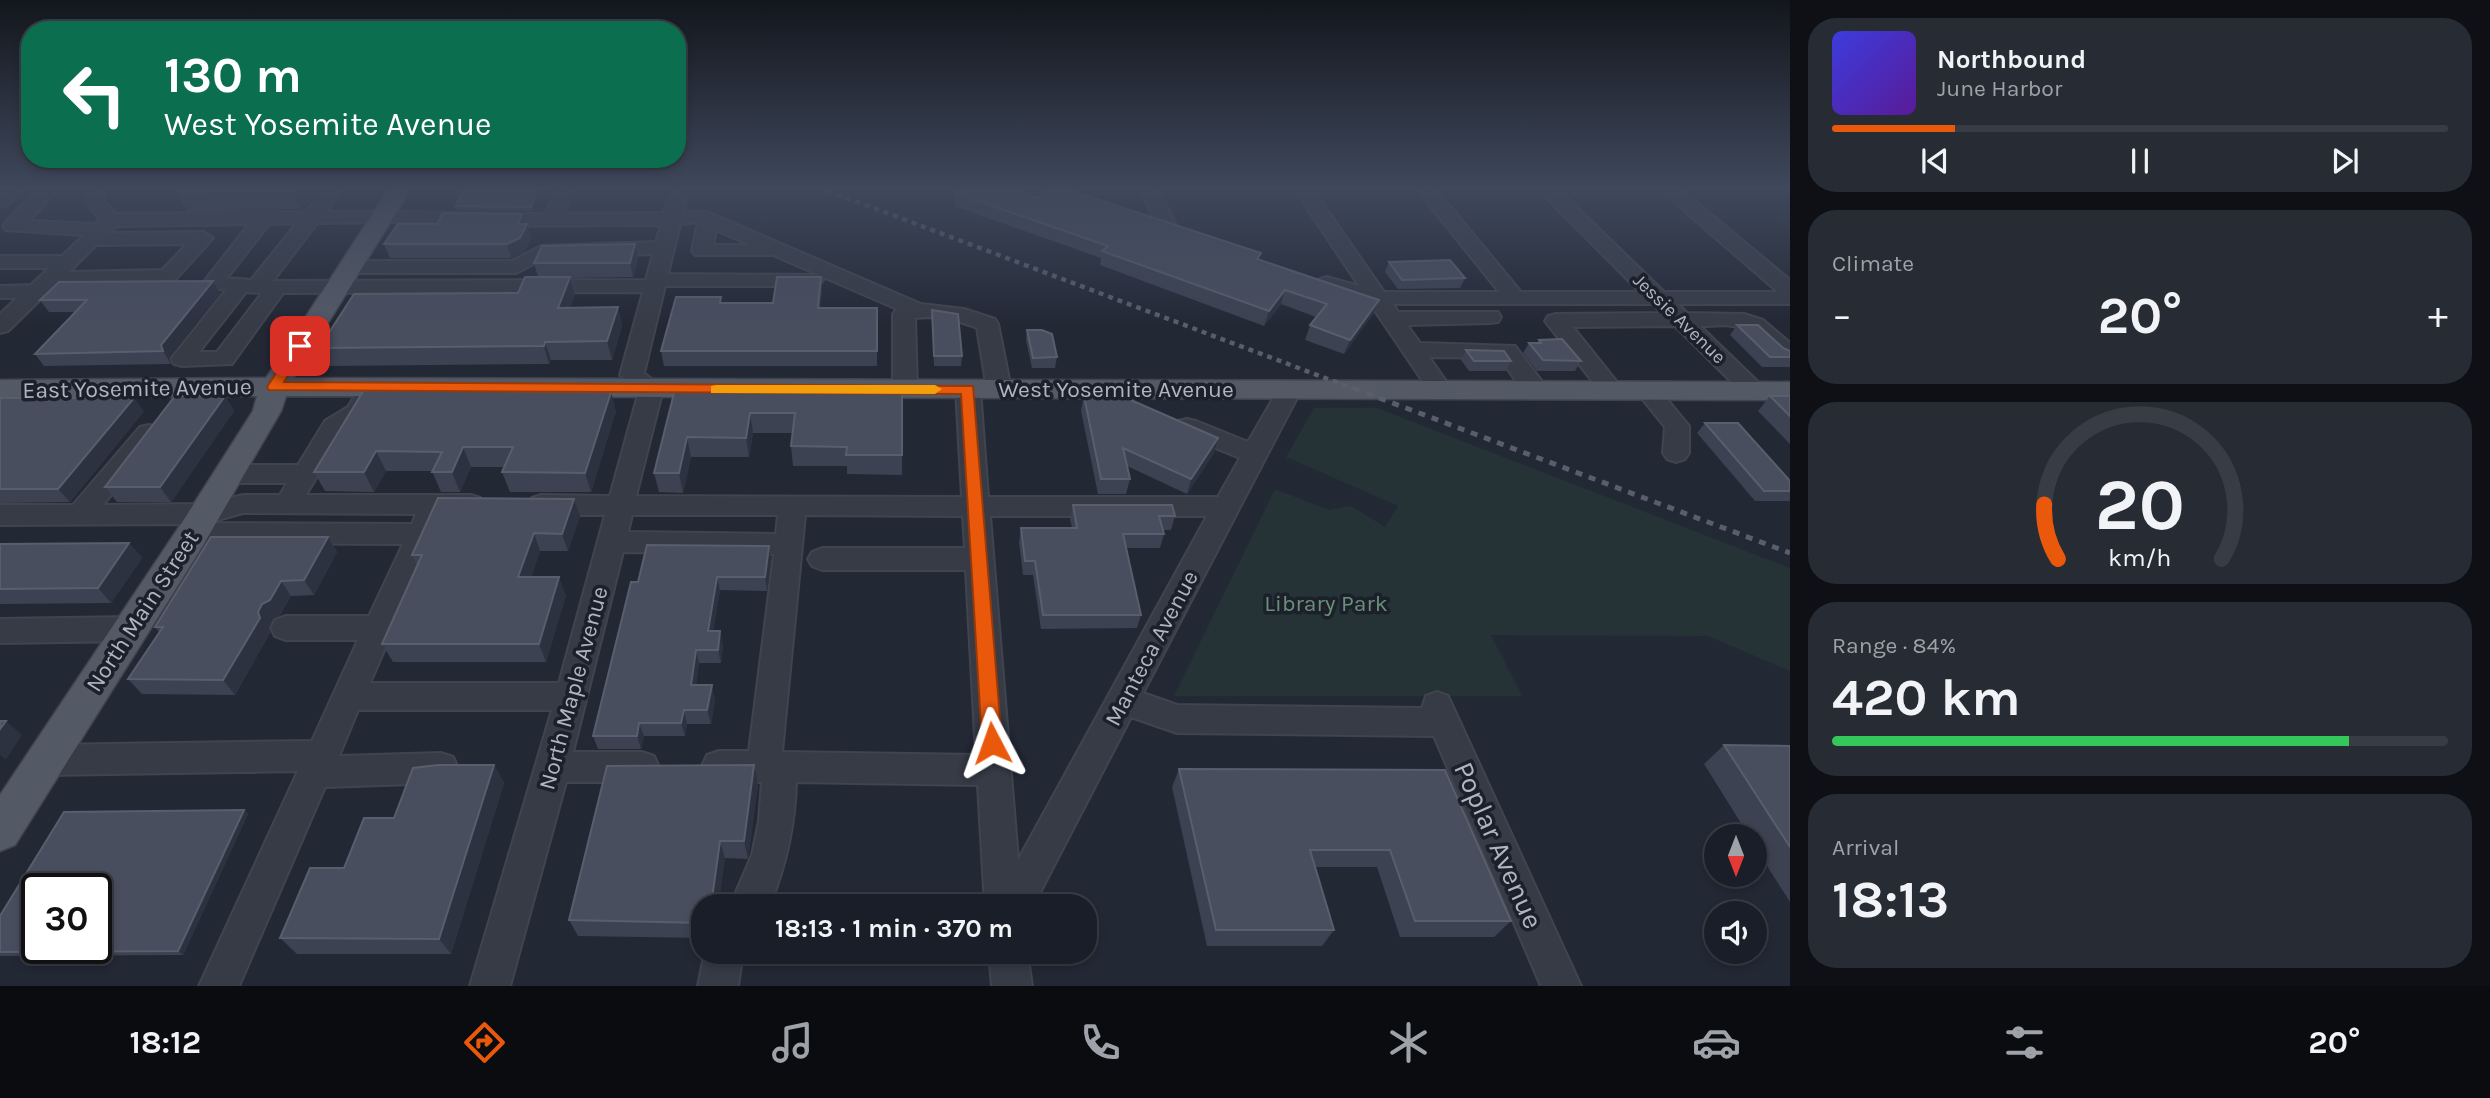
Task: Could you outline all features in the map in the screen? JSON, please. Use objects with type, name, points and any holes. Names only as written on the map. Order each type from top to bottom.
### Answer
[{"type":"main road","name":"North Main Street","points":[[3,822],[199,524],[267,411],[274,387],[372,233]]},
{"type":"main road","name":"West Yosemite Avenue","points":[[274,387],[1790,391]]},
{"type":"main road","name":"East Yosemite Avenue","points":[[0,389],[172,405],[274,387]]},
{"type":"street","points":[[0,326],[98,233]]},
{"type":"street","points":[[0,292],[44,285],[168,276],[203,239],[135,233]]},
{"type":"street","points":[[252,233],[213,283],[258,287],[345,276],[516,267],[541,252],[665,248]]},
{"type":"street","points":[[258,287],[300,233]]},
{"type":"street","points":[[651,389],[632,375],[669,233]]},
{"type":"street","points":[[705,233],[702,251],[779,251]]},
{"type":"street","points":[[738,233],[916,310]]},
{"type":"street","points":[[1181,233],[1192,237]]},
{"type":"street","points":[[1334,233],[1440,390]]},
{"type":"street","points":[[1462,233],[1515,298]]},
{"type":"street","name":"Jessie Avenue","points":[[1592,233],[1754,391]]},
{"type":"street","points":[[1715,233],[1786,299]]},
{"type":"street","points":[[0,262],[68,262]]},
{"type":"street","points":[[1305,275],[1379,298],[1786,299]]},
{"type":"street","points":[[345,276],[654,290]]},
{"type":"street","points":[[378,304],[846,280]]},
{"type":"street","points":[[905,389],[904,314],[916,310],[952,310],[987,324],[999,389]]},
{"type":"street","points":[[1392,318],[1490,317]]},
{"type":"street","points":[[1612,391],[1556,321],[1747,321],[1766,332],[1790,355]]},
{"type":"street","points":[[1413,350],[1507,351],[1537,391]]},
{"type":"street","points":[[288,503],[334,427],[357,412],[371,387]]},
{"type":"street","points":[[1091,388],[1254,454]]},
{"type":"street","name":"North Maple Avenue","points":[[490,986],[553,767],[651,389]]},
{"type":"street","points":[[968,389],[1002,894]]},
{"type":"street","name":"Manteca Avenue","points":[[1019,894],[1289,390]]},
{"type":"street","points":[[1648,391],[1677,426],[1676,453]]},
{"type":"street","points":[[80,515],[172,405]]},
{"type":"street","points":[[229,474],[305,474]]},
{"type":"street","points":[[199,524],[243,504],[288,503],[427,519]]},
{"type":"street","points":[[0,515],[80,515],[199,524],[427,519],[507,505],[1226,507]]},
{"type":"street","points":[[755,894],[767,872],[776,843],[772,766],[793,505]]},
{"type":"street","points":[[219,986],[427,519]]},
{"type":"street","points":[[611,542],[790,544]]},
{"type":"street","points":[[822,559],[979,559]]},
{"type":"street","points":[[286,628],[379,628]]},
{"type":"street","points":[[0,631],[130,629]]},
{"type":"street","points":[[348,696],[571,696]]},
{"type":"street","points":[[1123,700],[1177,719],[1440,713]]},
{"type":"street","name":"Poplar Avenue","points":[[1440,713],[1562,986]]},
{"type":"street","points":[[45,760],[441,768]]},
{"type":"street","points":[[553,767],[772,766],[993,770]]},
{"type":"street","points":[[718,986],[722,964]]},
{"type":"street","points":[[1009,964],[1012,986]]},
{"type":"green space","name":"Library Park","points":[[1314,408],[1377,408],[1790,568],[1790,671],[1708,636],[1491,635],[1522,696],[1174,696],[1275,489],[1329,510],[1351,506],[1385,527],[1398,506],[1286,457]]},
{"type":"building","points":[[392,233],[522,233],[520,238],[507,244],[384,244]]},
{"type":"building","points":[[1071,233],[1200,233],[1261,253],[1257,259],[1379,300],[1350,340],[1310,325],[1327,304],[1285,290],[1269,311],[1102,251],[1108,246]]},
{"type":"building","points":[[635,244],[630,263],[534,263],[542,246]]},
{"type":"building","points":[[1450,260],[1465,278],[1402,280],[1389,262]]},
{"type":"building","points":[[525,277],[570,277],[558,308],[618,307],[607,341],[545,342],[544,346],[319,348],[354,294],[518,293]]},
{"type":"building","points":[[777,277],[821,277],[818,308],[877,308],[877,351],[661,351],[676,297],[721,297],[720,303],[773,303]]},
{"type":"building","points":[[213,281],[161,345],[163,351],[35,354],[87,300],[40,300],[59,282]]},
{"type":"building","points":[[932,310],[958,314],[962,356],[934,356]]},
{"type":"building","points":[[1737,325],[1758,325],[1790,351],[1790,357],[1770,357]]},
{"type":"building","points":[[1027,330],[1042,330],[1052,334],[1057,357],[1033,358]]},
{"type":"building","points":[[1562,339],[1581,361],[1543,360],[1529,343],[1541,343],[1539,340]]},
{"type":"building","points":[[1466,350],[1504,351],[1511,361],[1474,361]]},
{"type":"building","points":[[675,389],[902,390],[902,455],[846,455],[847,447],[791,446],[795,413],[750,413],[746,438],[687,437],[679,473],[654,473]]},
{"type":"building","points":[[364,390],[611,392],[585,473],[502,472],[513,447],[463,447],[452,472],[432,472],[442,452],[376,451],[364,472],[314,472]]},
{"type":"building","points":[[1117,394],[1218,438],[1191,479],[1123,448],[1130,479],[1101,479],[1084,396]]},
{"type":"building","points":[[175,396],[225,396],[160,487],[105,487]]},
{"type":"building","points":[[1770,396],[1790,396],[1790,416]]},
{"type":"building","points":[[0,398],[134,398],[58,489],[0,489]]},
{"type":"building","points":[[1705,423],[1738,423],[1790,481],[1790,491],[1764,491]]},
{"type":"building","points":[[438,498],[574,499],[562,534],[534,533],[518,577],[559,577],[539,644],[382,644],[422,555],[412,555]]},
{"type":"building","points":[[1073,505],[1172,505],[1175,516],[1159,516],[1164,534],[1123,534],[1141,615],[1043,615],[1035,561],[1025,561],[1021,528],[1077,528]]},
{"type":"building","points":[[211,537],[328,537],[304,580],[281,581],[270,600],[262,604],[258,612],[260,618],[223,680],[128,679],[163,627],[155,627]]},
{"type":"building","points":[[129,543],[98,588],[0,589],[0,544]]},
{"type":"building","points":[[647,545],[769,546],[765,577],[717,577],[708,631],[720,631],[718,650],[696,650],[691,685],[712,685],[707,710],[684,710],[681,723],[639,723],[637,736],[593,736],[631,582],[638,582]]},
{"type":"building","points":[[1724,745],[1790,746],[1790,847]]},
{"type":"building","points":[[494,765],[439,939],[280,938],[310,868],[344,868],[364,818],[394,818],[413,768]]},
{"type":"building","points":[[754,765],[744,841],[720,841],[713,894],[691,894],[691,923],[569,920],[607,766]]},
{"type":"building","points":[[1179,769],[1445,770],[1511,921],[1415,921],[1390,850],[1310,850],[1334,930],[1216,930]]},
{"type":"building","points":[[244,810],[178,951],[112,951],[112,873],[26,873],[64,812]]},
{"type":"building","points":[[21,882],[21,952],[0,952],[0,916]]},
{"type":"railway","points":[[940,233],[1357,390]]},
{"type":"railway","points":[[1353,388],[1790,553]]},
{"type":"slow traffic","points":[[716,389],[935,389]]},
{"type":"route","points":[[300,346],[274,387],[968,389],[992,743]]}]
